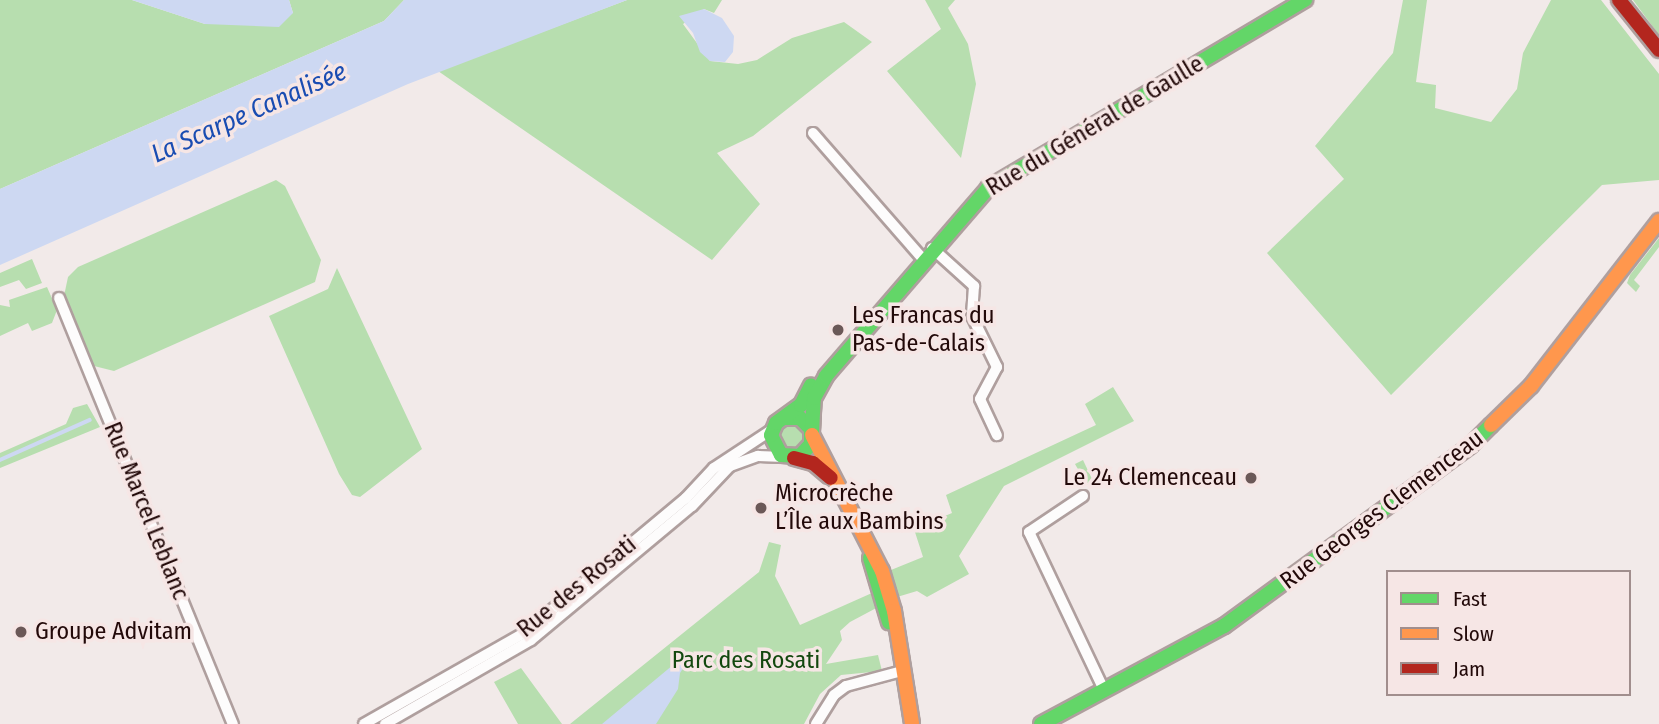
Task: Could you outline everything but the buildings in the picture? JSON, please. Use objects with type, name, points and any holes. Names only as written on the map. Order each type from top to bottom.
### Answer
[{"type":"street","name":"Rue du Général de Gaulle","points":[[784,418],[797,409],[816,377],[852,341],[980,196],[1014,170],[1305,0]]},
{"type":"street","points":[[1619,0],[1659,50]]},
{"type":"street","points":[[813,133],[928,254],[974,286],[972,316],[997,368],[980,399],[997,435]]},
{"type":"street","name":"Rue Georges Clemenceau","points":[[1041,724],[1234,619],[1383,513],[1480,438],[1531,387],[1659,221]]},
{"type":"street","name":"Rue Marcel Leblanc","points":[[59,298],[233,724]]},
{"type":"street","name":"Rue du Général de Gaulle","points":[[812,433],[815,394],[852,341]]},
{"type":"street","points":[[835,481],[813,463],[790,458],[774,448],[773,429],[784,418],[803,420],[812,433],[865,536],[892,603],[912,724]]},
{"type":"street","name":"Rue des Rosati","points":[[364,724],[524,633],[686,498],[714,468],[773,429]]},
{"type":"street","points":[[790,458],[808,450],[812,433]]},
{"type":"street","name":"Rue des Rosati","points":[[385,724],[537,636],[692,506],[726,469],[758,456],[790,458]]},
{"type":"street","points":[[1083,496],[1033,525],[1029,532],[1104,690]]},
{"type":"street","points":[[816,724],[834,695],[846,686],[902,671]]},
{"type":"green space","points":[[0,0],[132,0],[205,24],[293,13],[289,0],[404,0],[384,21],[0,189]]},
{"type":"green space","points":[[627,0],[722,0],[714,13],[704,9],[683,24],[710,61],[738,64],[757,60],[792,38],[844,22],[872,42],[753,136],[717,153],[760,204],[712,260],[438,71]]},
{"type":"green space","points":[[925,0],[955,0],[948,8],[968,44],[976,84],[961,158],[887,71],[941,29]]},
{"type":"green space","points":[[1403,0],[1427,0],[1416,82],[1436,85],[1435,108],[1491,122],[1517,89],[1523,53],[1551,0],[1601,0],[1659,74],[1659,180],[1602,185],[1391,395],[1267,253],[1344,179],[1315,146],[1393,53]]},
{"type":"green space","points":[[1633,0],[1659,0],[1659,36],[1656,31]]},
{"type":"green space","points":[[276,180],[285,186],[321,260],[315,282],[114,371],[94,366],[64,296],[68,277],[78,267]]},
{"type":"green space","points":[[1659,238],[1659,247],[1634,280],[1640,286],[1636,292],[1627,283],[1630,275]]},
{"type":"green space","points":[[32,259],[42,283],[26,289],[19,280],[0,287],[0,273]]},
{"type":"green space","points":[[337,268],[422,449],[360,497],[352,495],[339,474],[269,316],[328,289]]},
{"type":"green space","points":[[47,287],[57,310],[52,323],[32,331],[28,323],[0,336],[0,305],[10,307],[9,300]]},
{"type":"green space","name":"Parc des Rosati","points":[[1113,387],[1134,421],[1004,486],[959,556],[969,574],[927,597],[917,591],[897,597],[850,622],[840,631],[842,640],[826,664],[878,655],[882,671],[841,675],[820,694],[804,724],[570,724],[759,572],[769,542],[781,545],[775,576],[800,625],[881,589],[891,570],[923,557],[914,529],[952,513],[946,495],[1096,425],[1085,404]]},
{"type":"green space","points":[[87,404],[100,427],[0,468],[0,453],[66,424],[73,408]]},
{"type":"green space","points":[[792,424],[801,428],[805,437],[801,446],[792,450],[783,446],[779,437],[783,428]]},
{"type":"green space","points":[[1083,460],[1092,479],[1087,485],[1075,464]]},
{"type":"green space","points":[[521,668],[562,724],[518,724],[494,682]]},
{"type":"water","points":[[132,0],[289,0],[293,13],[279,27],[205,24]]},
{"type":"water","name":"La Scarpe Canalisée","points":[[404,0],[627,0],[408,84],[0,265],[0,189],[384,21]]},
{"type":"water","points":[[704,9],[722,18],[734,36],[733,52],[725,62],[710,61],[700,52],[693,33],[679,16]]},
{"type":"water","points":[[685,655],[689,659],[680,673],[678,689],[656,724],[602,724]]},
{"type":"waterway","points":[[0,460],[90,420]]},
{"type":"traffic: fast","points":[[812,432],[814,398],[826,376],[988,188],[1305,0]]},
{"type":"traffic: fast","points":[[784,418],[800,418],[811,429],[811,444],[800,456],[781,455],[771,435],[776,423],[801,405],[811,385]]},
{"type":"traffic: fast","points":[[1041,724],[1224,626],[1471,445],[1491,425]]},
{"type":"traffic: fast","points":[[870,558],[889,622]]},
{"type":"traffic: slow","points":[[1491,425],[1531,386],[1659,221]]},
{"type":"traffic: slow","points":[[812,435],[882,571],[894,611],[912,724]]},
{"type":"traffic: jam","points":[[1619,0],[1659,50]]},
{"type":"traffic: jam","points":[[794,458],[813,463],[831,478]]},
{"type":"place","name":"Les Francas du Pas-de-Calais","points":[[838,330]]},
{"type":"place","name":"Le 24 Clemenceau","points":[[1251,478]]},
{"type":"place","name":"Microcrèche L’Île aux Bambins","points":[[761,508]]},
{"type":"place","name":"Groupe Advitam","points":[[21,632]]}]
